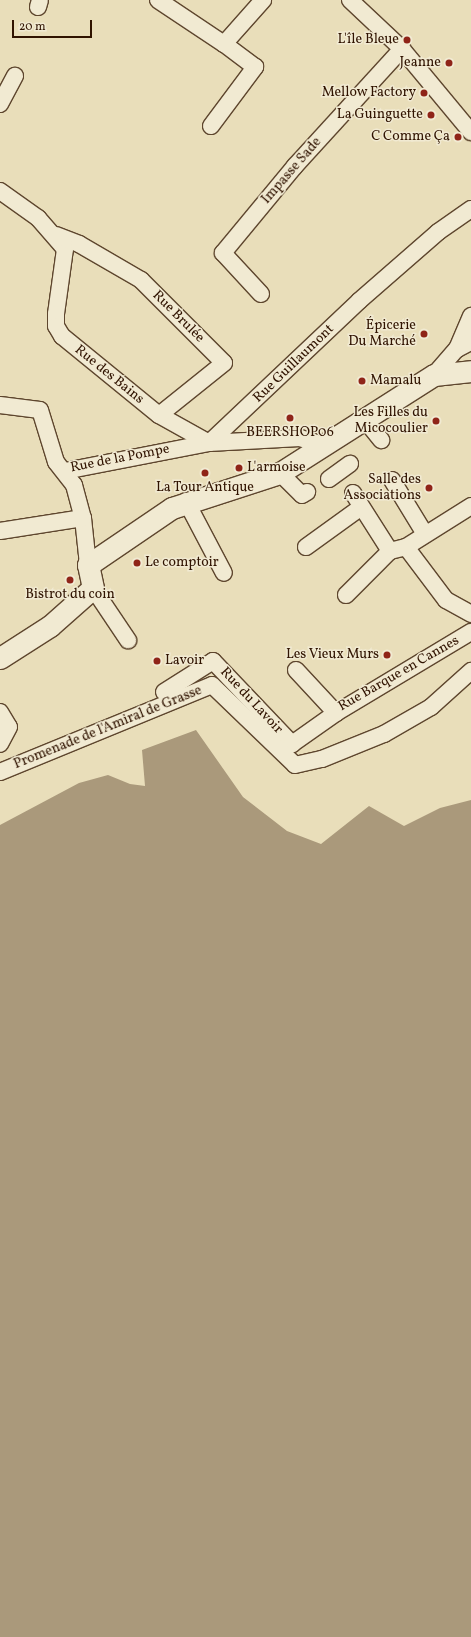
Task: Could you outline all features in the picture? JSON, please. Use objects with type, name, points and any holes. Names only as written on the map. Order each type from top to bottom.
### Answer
[{"type":"street","points":[[158,0],[224,44],[255,67],[211,126]]},
{"type":"street","points":[[224,44],[263,0]]},
{"type":"street","points":[[350,0],[402,49],[471,132]]},
{"type":"street","name":"Impasse Sade","points":[[261,294],[223,253],[295,166],[402,49]]},
{"type":"street","points":[[0,104],[15,76]]},
{"type":"street","name":"Rue des Bains","points":[[0,191],[56,235],[65,249],[65,268],[56,326],[73,345],[158,415],[209,443]]},
{"type":"street","name":"Rue Guillaumont","points":[[209,443],[359,301],[438,232],[471,209]]},
{"type":"street","name":"Rue Brulée","points":[[56,235],[79,244],[141,280],[224,363],[158,415]]},
{"type":"street","points":[[88,565],[186,501],[280,473],[326,446],[434,375],[464,345],[471,316]]},
{"type":"street","points":[[434,375],[471,371]]},
{"type":"street","name":"Rue de la Pompe","points":[[0,405],[40,410],[56,462],[65,471],[209,443]]},
{"type":"street","points":[[365,420],[380,440]]},
{"type":"street","points":[[209,443],[300,438],[326,446]]},
{"type":"street","points":[[65,471],[74,485],[83,518],[88,565],[93,588],[128,640]]},
{"type":"street","points":[[280,473],[302,495],[307,492]]},
{"type":"street","points":[[344,479],[360,508],[398,549],[446,600],[471,614]]},
{"type":"street","points":[[392,480],[425,534]]},
{"type":"street","points":[[186,501],[224,573]]},
{"type":"street","points":[[346,595],[398,549],[471,506]]},
{"type":"street","points":[[306,547],[360,508]]},
{"type":"street","points":[[0,531],[83,518]]},
{"type":"street","points":[[0,658],[50,626],[93,588]]},
{"type":"street","name":"Rue Barque en Cannes","points":[[296,670],[336,713],[471,632]]},
{"type":"street","name":"Rue du Lavoir","points":[[164,692],[213,661],[292,744],[336,713]]},
{"type":"street","name":"Promenade de l'Amiral de Grasse","points":[[0,772],[212,685],[295,765],[322,759],[384,734],[431,707],[471,671]]},
{"type":"street","points":[[0,712],[9,727],[0,744]]},
{"type":"shaded area","points":[[196,730],[243,797],[287,831],[321,844],[369,806],[404,826],[440,808],[471,800],[471,1637],[0,1637],[0,825],[79,783],[108,775],[130,784],[145,786],[142,750]]},
{"type":"place","name":"L'île Bleue","points":[[407,40]]},
{"type":"place","name":"Jeanne","points":[[449,63]]},
{"type":"place","name":"Mellow Factory","points":[[424,93]]},
{"type":"place","name":"La Guinguette","points":[[431,115]]},
{"type":"place","name":"C Comme Ça","points":[[458,137]]},
{"type":"place","name":"Épicerie Du Marché","points":[[424,334]]},
{"type":"place","name":"Mamalu","points":[[362,381]]},
{"type":"place","name":"BEERSHOP06","points":[[290,418]]},
{"type":"place","name":"Les Filles du Micocoulier","points":[[436,421]]},
{"type":"place","name":"L'armoise","points":[[239,468]]},
{"type":"place","name":"La Tour Antique","points":[[205,473]]},
{"type":"place","name":"Salle des Associations","points":[[429,488]]},
{"type":"place","name":"Le comptoir","points":[[137,563]]},
{"type":"place","name":"Bistrot du coin","points":[[70,580]]},
{"type":"place","name":"Les Vieux Murs","points":[[387,655]]},
{"type":"place","name":"Lavoir","points":[[157,661]]}]
